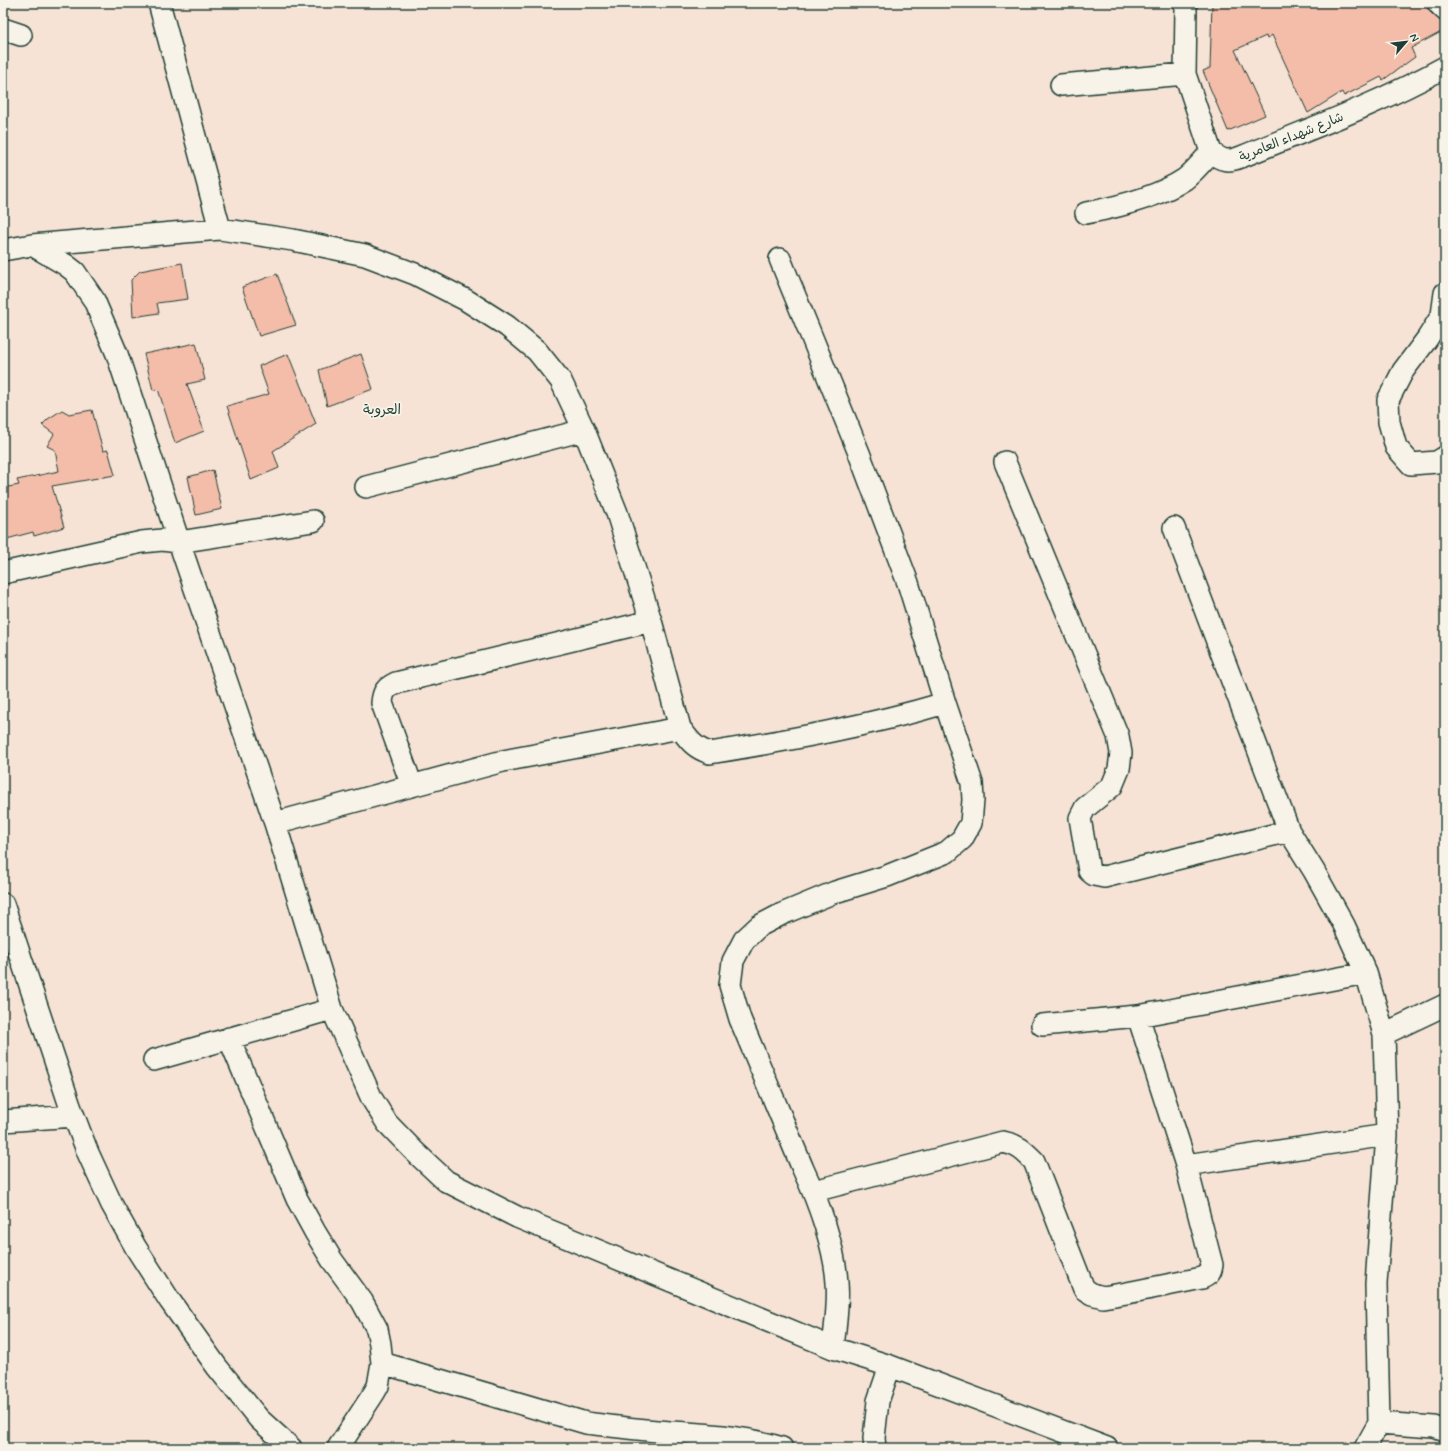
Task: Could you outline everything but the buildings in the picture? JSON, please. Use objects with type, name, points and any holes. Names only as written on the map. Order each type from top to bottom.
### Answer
[{"type":"street","points":[[159,3],[220,229]]},
{"type":"street","points":[[1438,3],[1445,10]]},
{"type":"street","points":[[1086,213],[1131,202],[1185,179],[1211,152],[1185,74],[1189,5]]},
{"type":"street","name":"شارع شهداء العامرية","points":[[1211,152],[1219,159],[1231,161],[1382,99],[1445,67]]},
{"type":"street","points":[[1061,85],[1185,74]]},
{"type":"street","points":[[3,250],[32,245],[220,229],[293,240],[366,255],[415,274],[466,300],[507,326],[537,351],[561,381],[584,430],[618,513],[651,621],[680,728],[690,742],[700,750],[710,753],[796,739],[911,713],[944,703]]},
{"type":"street","points":[[32,245],[75,272],[94,300],[117,354],[275,824],[332,1009],[372,1099],[387,1123],[446,1181],[517,1218],[833,1348],[890,1366],[1107,1448]]},
{"type":"street","points":[[780,259],[859,453],[908,583],[944,703],[972,783],[973,800],[971,823],[962,839],[947,852],[887,876],[835,892],[782,914],[759,926],[744,940],[733,961],[730,986],[740,1019],[814,1191],[834,1257],[837,1284],[837,1313],[833,1348]]},
{"type":"street","points":[[1445,293],[1442,314],[1404,371],[1388,400],[1389,422],[1396,446],[1411,464],[1437,462],[1445,457]]},
{"type":"street","points":[[366,487],[584,430]]},
{"type":"street","points":[[1005,462],[1118,736],[1121,753],[1119,769],[1112,786],[1086,808],[1080,818],[1089,871],[1094,875],[1104,877],[1289,831]]},
{"type":"street","points":[[3,573],[142,542],[162,540],[179,542],[313,521]]},
{"type":"street","points":[[1174,528],[1289,831],[1314,871],[1344,925],[1366,973],[1384,1034],[1387,1135],[1376,1284],[1379,1423],[1365,1448]]},
{"type":"street","points":[[412,786],[382,703],[382,695],[387,687],[396,683],[651,621]]},
{"type":"street","points":[[275,824],[503,761],[680,728]]},
{"type":"street","points":[[3,904],[74,1116],[88,1153],[112,1205],[136,1248],[170,1301],[218,1367],[259,1419],[291,1448]]},
{"type":"street","points":[[1042,1025],[1138,1016],[1366,973]]},
{"type":"street","points":[[1384,1034],[1445,1005]]},
{"type":"street","points":[[154,1060],[332,1009]]},
{"type":"street","points":[[814,1191],[1003,1142],[1022,1149],[1034,1162],[1084,1290],[1103,1297],[1202,1278],[1212,1271],[1212,1265],[1186,1165],[1138,1016]]},
{"type":"street","points":[[229,1038],[297,1199],[332,1260],[370,1315],[377,1329],[382,1363],[378,1386],[338,1448]]},
{"type":"street","points":[[3,1121],[74,1116]]},
{"type":"street","points":[[1186,1165],[1387,1135]]},
{"type":"street","points":[[382,1363],[586,1423],[621,1428],[739,1438],[768,1443],[782,1448]]},
{"type":"street","points":[[875,1448],[874,1438],[878,1401],[890,1366]]},
{"type":"street","points":[[1379,1423],[1434,1427],[1445,1431]]},
{"type":"district","name":"العروبة","points":[[382,409]]}]
